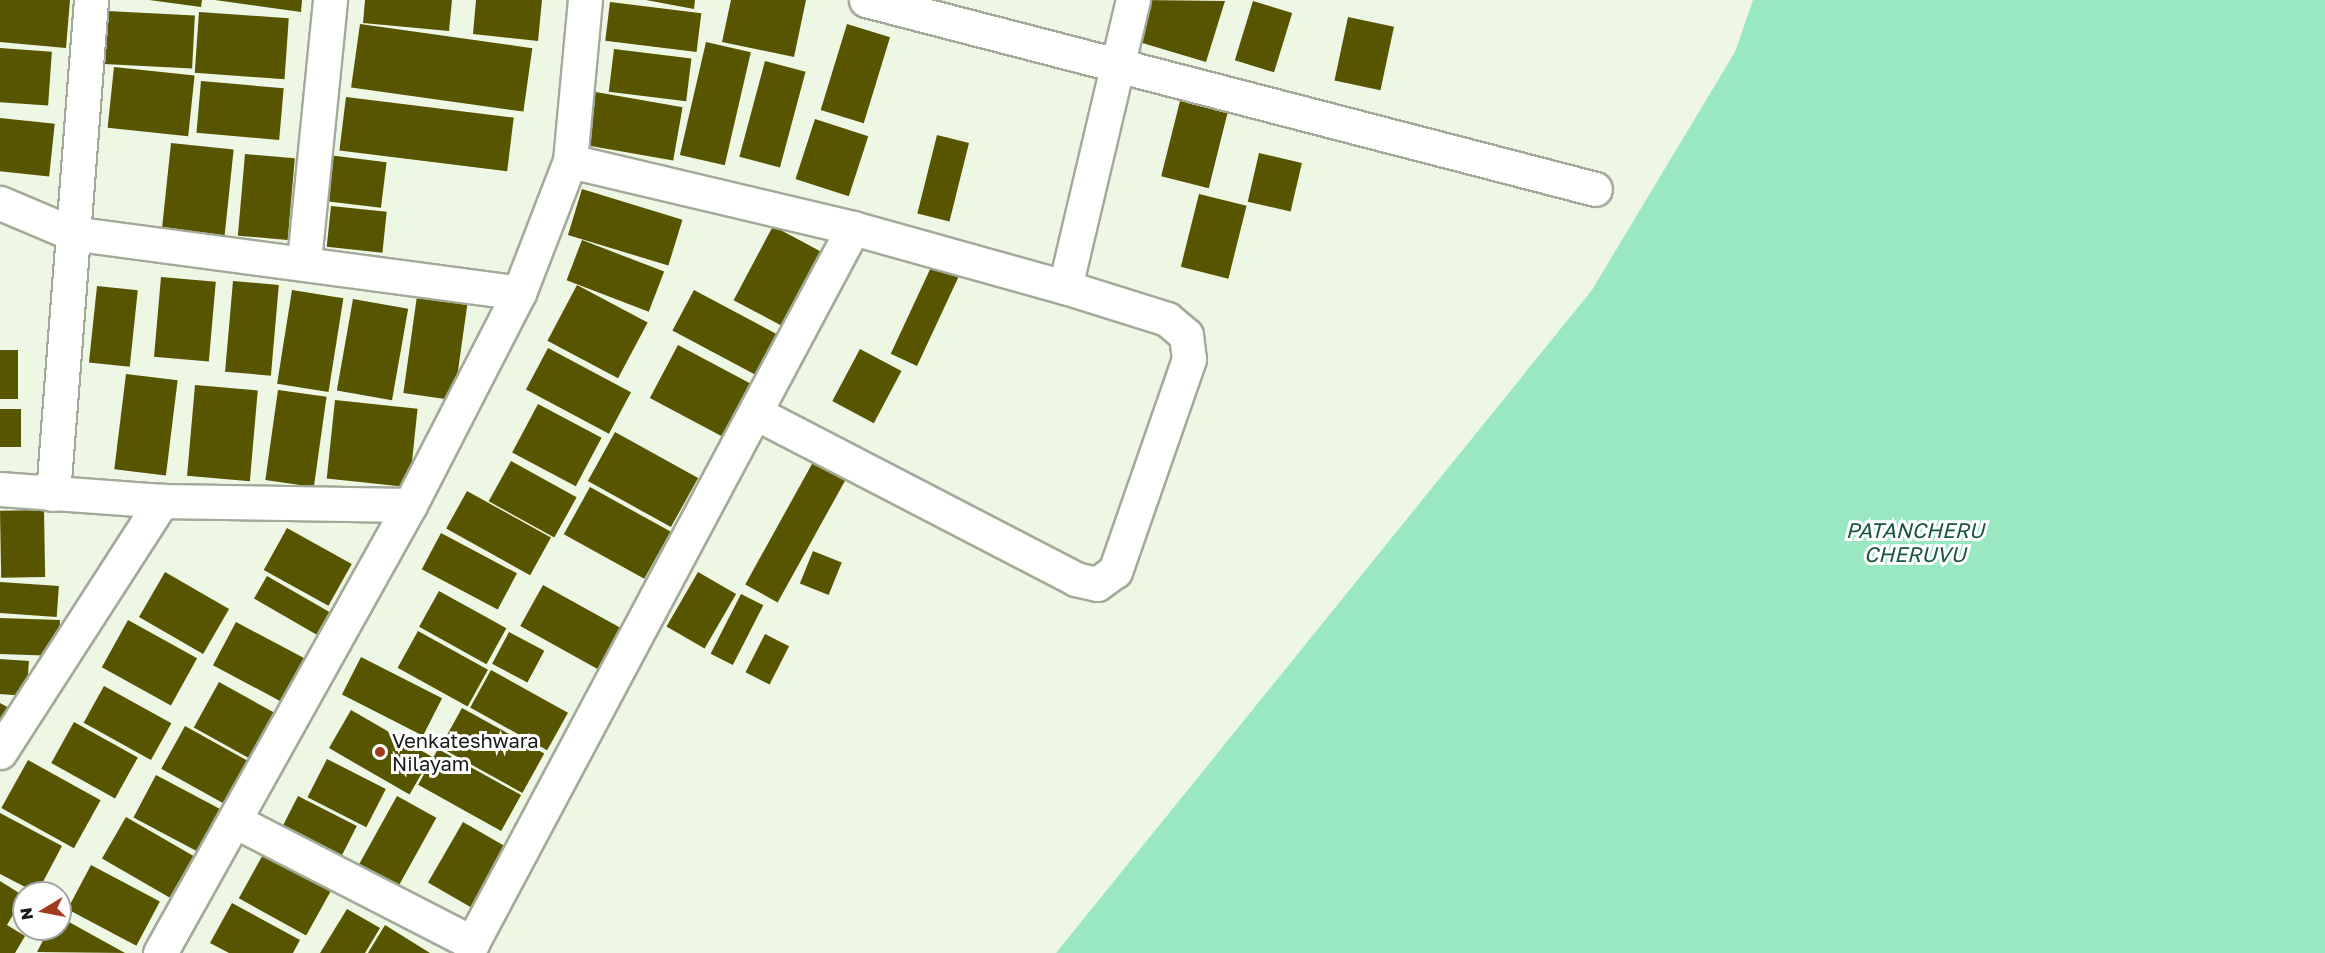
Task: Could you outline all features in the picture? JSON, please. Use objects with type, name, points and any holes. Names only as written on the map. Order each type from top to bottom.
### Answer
[{"type":"street","points":[[53,494],[71,233],[91,0]]},
{"type":"street","points":[[304,261],[330,0]]},
{"type":"street","points":[[160,953],[410,505],[519,293],[570,161],[585,0]]},
{"type":"street","points":[[866,0],[1595,189]]},
{"type":"street","points":[[1065,287],[1133,0]]},
{"type":"street","points":[[570,161],[853,228],[1065,287],[1167,319],[1186,334],[1189,358],[1115,571],[1097,584],[1076,579],[758,414]]},
{"type":"street","points":[[0,203],[71,233],[304,261],[519,293]]},
{"type":"street","points":[[235,821],[472,943],[758,414],[853,228]]},
{"type":"street","points":[[0,489],[162,501],[410,505]]},
{"type":"street","points":[[0,752],[162,501]]},
{"type":"water","name":"PATANCHERU CHERUVU","points":[[1753,0],[2325,0],[2325,953],[1056,953],[1592,290],[1735,52]]},
{"type":"building","points":[[0,0],[70,0],[66,48],[0,42]]},
{"type":"building","points":[[149,0],[202,0],[201,7]]},
{"type":"building","points":[[215,0],[302,0],[301,12]]},
{"type":"building","points":[[365,0],[452,0],[449,31],[363,23]]},
{"type":"building","points":[[476,0],[542,0],[538,41],[473,34]]},
{"type":"building","points":[[646,0],[695,0],[694,9]]},
{"type":"building","points":[[731,0],[806,0],[794,57],[722,42]]},
{"type":"building","points":[[1140,0],[1225,1],[1206,62],[1129,39]]},
{"type":"building","points":[[1253,1],[1292,13],[1274,72],[1235,60]]},
{"type":"building","points":[[610,2],[701,13],[697,52],[605,41]]},
{"type":"building","points":[[107,11],[195,16],[192,69],[104,64]]},
{"type":"building","points":[[199,12],[289,18],[285,79],[195,73]]},
{"type":"building","points":[[1348,17],[1394,27],[1380,90],[1334,81]]},
{"type":"building","points":[[360,24],[532,48],[523,112],[351,87]]},
{"type":"building","points":[[847,24],[890,37],[864,123],[821,110]]},
{"type":"building","points":[[706,42],[751,52],[725,165],[680,155]]},
{"type":"building","points":[[0,48],[52,52],[48,105],[0,102]]},
{"type":"building","points":[[614,49],[691,59],[686,101],[609,92]]},
{"type":"building","points":[[765,61],[806,72],[780,167],[739,157]]},
{"type":"building","points":[[114,67],[195,75],[188,136],[108,128]]},
{"type":"building","points":[[201,81],[284,88],[279,140],[196,133]]},
{"type":"building","points":[[1183,89],[1231,101],[1209,188],[1161,176]]},
{"type":"building","points":[[590,91],[683,107],[673,161],[581,144]]},
{"type":"building","points":[[346,97],[514,118],[507,171],[339,151]]},
{"type":"building","points":[[0,118],[55,124],[49,176],[0,171]]},
{"type":"building","points":[[815,119],[868,136],[849,196],[796,179]]},
{"type":"building","points":[[937,135],[969,143],[949,222],[917,214]]},
{"type":"building","points":[[171,143],[234,150],[224,237],[162,231]]},
{"type":"building","points":[[1259,153],[1302,163],[1291,212],[1248,202]]},
{"type":"building","points":[[245,154],[295,158],[288,240],[238,236]]},
{"type":"building","points":[[328,155],[387,162],[381,208],[322,201]]},
{"type":"building","points":[[582,189],[682,220],[668,266],[568,235]]},
{"type":"building","points":[[1199,194],[1247,206],[1228,279],[1181,267]]},
{"type":"building","points":[[331,206],[387,212],[382,253],[327,247]]},
{"type":"building","points":[[773,226],[827,255],[787,329],[734,300]]},
{"type":"building","points":[[582,240],[664,272],[649,312],[567,280]]},
{"type":"building","points":[[933,263],[959,275],[917,366],[891,354]]},
{"type":"building","points":[[161,277],[216,282],[209,361],[154,357]]},
{"type":"building","points":[[233,281],[279,285],[271,376],[225,372]]},
{"type":"building","points":[[577,285],[648,323],[618,378],[547,341]]},
{"type":"building","points":[[97,286],[138,290],[130,367],[89,363]]},
{"type":"building","points":[[292,290],[343,298],[328,392],[277,384]]},
{"type":"building","points":[[694,290],[777,334],[755,375],[672,331]]},
{"type":"building","points":[[417,296],[468,303],[454,400],[403,393]]},
{"type":"building","points":[[353,299],[408,309],[392,400],[337,391]]},
{"type":"building","points":[[678,345],[750,383],[722,436],[650,398]]},
{"type":"building","points":[[548,348],[631,392],[609,434],[526,389]]},
{"type":"building","points":[[860,349],[901,371],[874,423],[832,401]]},
{"type":"building","points":[[0,350],[18,350],[18,399],[0,399]]},
{"type":"building","points":[[126,374],[178,380],[166,476],[114,469]]},
{"type":"building","points":[[195,385],[258,390],[250,481],[187,476]]},
{"type":"building","points":[[278,390],[327,397],[314,487],[265,480]]},
{"type":"building","points":[[335,400],[418,409],[409,487],[327,479]]},
{"type":"building","points":[[538,404],[602,438],[576,486],[512,453]]},
{"type":"building","points":[[0,409],[21,409],[21,447],[0,447]]},
{"type":"building","points":[[615,432],[698,478],[671,527],[588,481]]},
{"type":"building","points":[[817,455],[849,473],[778,602],[745,584]]},
{"type":"building","points":[[511,461],[577,497],[554,538],[489,501]]},
{"type":"building","points":[[590,487],[670,532],[644,579],[564,534]]},
{"type":"building","points":[[467,491],[551,538],[530,575],[446,529]]},
{"type":"building","points":[[44,510],[45,577],[1,578],[0,511]]},
{"type":"building","points":[[287,528],[352,564],[328,606],[264,570]]},
{"type":"building","points":[[441,533],[517,573],[498,610],[422,569]]},
{"type":"building","points":[[813,551],[842,563],[829,595],[800,583]]},
{"type":"building","points":[[165,572],[229,609],[203,654],[139,617]]},
{"type":"building","points":[[698,572],[736,594],[705,649],[666,627]]},
{"type":"building","points":[[267,576],[329,612],[316,635],[254,599]]},
{"type":"building","points":[[0,582],[59,586],[57,617],[0,613]]},
{"type":"building","points":[[543,585],[623,629],[600,670],[520,626]]},
{"type":"building","points":[[439,591],[506,628],[486,664],[419,627]]},
{"type":"building","points":[[741,594],[763,605],[733,665],[711,654]]},
{"type":"building","points":[[0,618],[60,620],[59,656],[0,654]]},
{"type":"building","points":[[128,620],[197,658],[171,706],[102,667]]},
{"type":"building","points":[[236,622],[305,659],[282,702],[213,665]]},
{"type":"building","points":[[418,631],[488,670],[468,707],[398,668]]},
{"type":"building","points":[[509,632],[544,651],[527,683],[492,664]]},
{"type":"building","points":[[765,634],[789,646],[770,685],[745,672]]},
{"type":"building","points":[[361,657],[442,698],[423,736],[342,694]]},
{"type":"building","points":[[0,659],[29,661],[26,696],[0,694]]},
{"type":"building","points":[[491,670],[568,713],[547,750],[470,708]]},
{"type":"building","points":[[219,682],[278,715],[253,760],[194,727]]},
{"type":"building","points":[[104,686],[171,723],[151,760],[84,723]]},
{"type":"building","points":[[0,703],[20,714],[0,750]]},
{"type":"building","points":[[462,708],[544,754],[522,793],[440,747]]},
{"type":"building","name":"Venkateshwara Nilayam","points":[[351,710],[432,756],[410,795],[329,748]]},
{"type":"building","points":[[74,722],[138,757],[115,798],[51,763]]},
{"type":"building","points":[[185,726],[249,761],[225,804],[161,769]]},
{"type":"building","points":[[438,749],[521,795],[501,831],[418,785]]},
{"type":"building","points":[[327,759],[386,789],[366,827],[307,797]]},
{"type":"building","points":[[28,760],[101,800],[74,848],[1,808]]},
{"type":"building","points":[[156,775],[220,809],[197,851],[133,817]]},
{"type":"building","points":[[298,796],[357,826],[337,865],[278,835]]},
{"type":"building","points":[[397,796],[436,818],[398,887],[359,865]]},
{"type":"building","points":[[0,813],[62,846],[43,881],[14,881],[0,874]]},
{"type":"building","points":[[126,817],[194,856],[170,898],[102,859]]},
{"type":"building","points":[[463,822],[507,847],[472,908],[428,883]]},
{"type":"building","points":[[265,851],[332,888],[306,936],[239,898]]},
{"type":"building","points":[[91,865],[160,902],[136,946],[72,912],[72,901]]},
{"type":"building","points":[[0,881],[12,888],[12,916],[7,925],[12,928],[12,941],[22,941],[15,953],[0,953]]},
{"type":"building","points":[[232,903],[300,940],[293,953],[229,953],[210,943]]},
{"type":"building","points":[[347,909],[380,928],[365,953],[320,953]]},
{"type":"building","points":[[72,924],[125,953],[37,952],[43,941],[72,941]]},
{"type":"building","points":[[385,925],[430,953],[368,953]]},
{"type":"place","name":"Venkateshwara Nilayam","points":[[380,752]]}]
